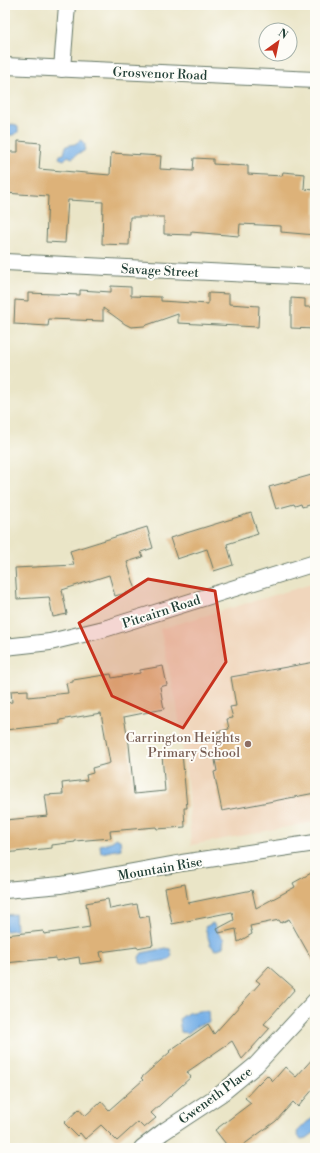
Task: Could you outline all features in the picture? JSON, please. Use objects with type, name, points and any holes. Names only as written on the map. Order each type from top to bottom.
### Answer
[{"type":"street","points":[[62,69],[68,5]]},
{"type":"street","name":"Grosvenor Road","points":[[5,66],[315,80]]},
{"type":"street","name":"Savage Street","points":[[5,262],[315,277]]},
{"type":"street","name":"Pitcairn Road","points":[[5,647],[50,642],[104,628],[315,563]]},
{"type":"street","name":"Mountain Rise","points":[[5,890],[60,885],[182,863],[315,843]]},
{"type":"street","name":"Gweneth Place","points":[[142,1148],[222,1093],[256,1065],[315,1001]]},
{"type":"highlighted area","points":[[148,579],[215,591],[226,662],[183,728],[112,696],[79,623]]},
{"type":"shaded area","name":"Carrington Heights Primary School","points":[[315,583],[315,822],[191,845],[187,783],[177,705],[160,629]]},
{"type":"water","points":[[13,124],[18,127],[18,132],[14,135],[5,135],[5,126]]},
{"type":"water","points":[[81,140],[85,144],[84,151],[72,158],[68,156],[64,160],[59,158],[60,155],[64,154],[66,146],[75,144]]},
{"type":"water","points":[[115,838],[120,840],[121,849],[101,853],[100,845],[113,841]]},
{"type":"water","points":[[15,914],[16,930],[5,931],[5,915]]},
{"type":"water","points":[[213,923],[220,936],[224,939],[223,947],[215,950],[210,944],[205,927]]},
{"type":"water","points":[[166,948],[170,949],[172,956],[168,960],[143,964],[140,963],[139,957],[142,953]]},
{"type":"water","points":[[208,1011],[209,1022],[197,1026],[188,1033],[181,1032],[179,1019],[188,1013]]},
{"type":"water","points":[[315,1117],[315,1132],[307,1138],[301,1139],[297,1132],[307,1122]]},
{"type":"building","points":[[18,141],[41,143],[39,169],[110,175],[111,153],[161,156],[160,169],[193,171],[194,158],[213,159],[213,164],[248,166],[248,174],[282,176],[283,172],[305,174],[304,189],[315,190],[315,235],[281,232],[281,226],[240,224],[239,236],[191,232],[191,235],[164,234],[164,217],[130,217],[129,245],[102,244],[103,202],[68,200],[65,243],[46,242],[48,196],[5,193],[5,152],[18,152]]},
{"type":"building","points":[[111,286],[131,287],[131,296],[161,297],[161,301],[208,304],[208,293],[229,294],[229,304],[259,306],[258,327],[178,323],[178,314],[144,326],[131,327],[103,308],[103,321],[49,319],[48,326],[14,324],[15,300],[28,301],[28,293],[80,295],[80,290],[111,292]]},
{"type":"building","points":[[291,298],[305,299],[305,307],[315,307],[315,329],[291,328]]},
{"type":"building","points":[[315,474],[315,503],[302,507],[301,504],[295,506],[294,504],[276,509],[269,487]]},
{"type":"building","points":[[251,513],[258,534],[227,544],[233,565],[214,571],[207,549],[177,559],[170,538]]},
{"type":"building","points":[[147,527],[153,548],[141,552],[143,557],[127,562],[136,590],[115,596],[109,575],[62,590],[67,614],[53,617],[49,597],[17,599],[15,568],[74,565],[70,551]]},
{"type":"building","points":[[315,662],[315,793],[222,811],[214,772],[217,771],[215,760],[221,760],[216,732],[229,729],[227,719],[233,718],[230,707],[236,706],[231,677]]},
{"type":"building","points":[[163,666],[167,685],[160,687],[164,709],[124,717],[129,744],[134,794],[165,791],[162,755],[182,753],[187,808],[184,808],[185,827],[157,829],[156,827],[110,831],[111,838],[75,841],[52,845],[52,848],[5,853],[5,820],[48,816],[45,795],[63,794],[62,783],[87,780],[86,775],[93,773],[92,768],[110,763],[101,713],[60,720],[60,724],[5,730],[5,703],[12,702],[11,691],[28,690],[28,697],[68,693],[66,683],[73,682],[73,680],[111,674],[112,678],[140,673],[140,670]]},
{"type":"building","points":[[315,871],[315,965],[289,919],[281,923],[279,920],[250,926],[252,934],[238,942],[236,929],[219,933],[217,929],[234,920],[232,912],[172,924],[165,888],[185,884],[188,903],[252,890],[256,908],[295,887],[293,883]]},
{"type":"building","points":[[108,899],[110,909],[137,904],[140,918],[149,916],[153,945],[100,952],[102,961],[80,964],[79,957],[56,961],[56,958],[5,963],[5,935],[43,931],[44,934],[90,927],[86,903]]},
{"type":"building","points":[[269,966],[295,989],[264,1024],[270,1028],[242,1059],[232,1041],[187,1072],[191,1077],[151,1113],[156,1118],[144,1128],[138,1122],[117,1141],[101,1125],[85,1139],[80,1133],[77,1136],[64,1123],[79,1109],[85,1116],[101,1101],[109,1110],[143,1080],[141,1078],[170,1052],[169,1051],[208,1024],[214,1034],[260,983],[256,980]]},
{"type":"building","points":[[315,1056],[315,1087],[298,1107],[293,1102],[276,1121],[239,1148],[229,1148],[215,1130],[251,1103],[245,1098],[258,1084],[267,1075],[273,1081],[285,1067],[296,1077]]},
{"type":"place","name":"Carrington Heights Primary School","points":[[248,744]]}]
